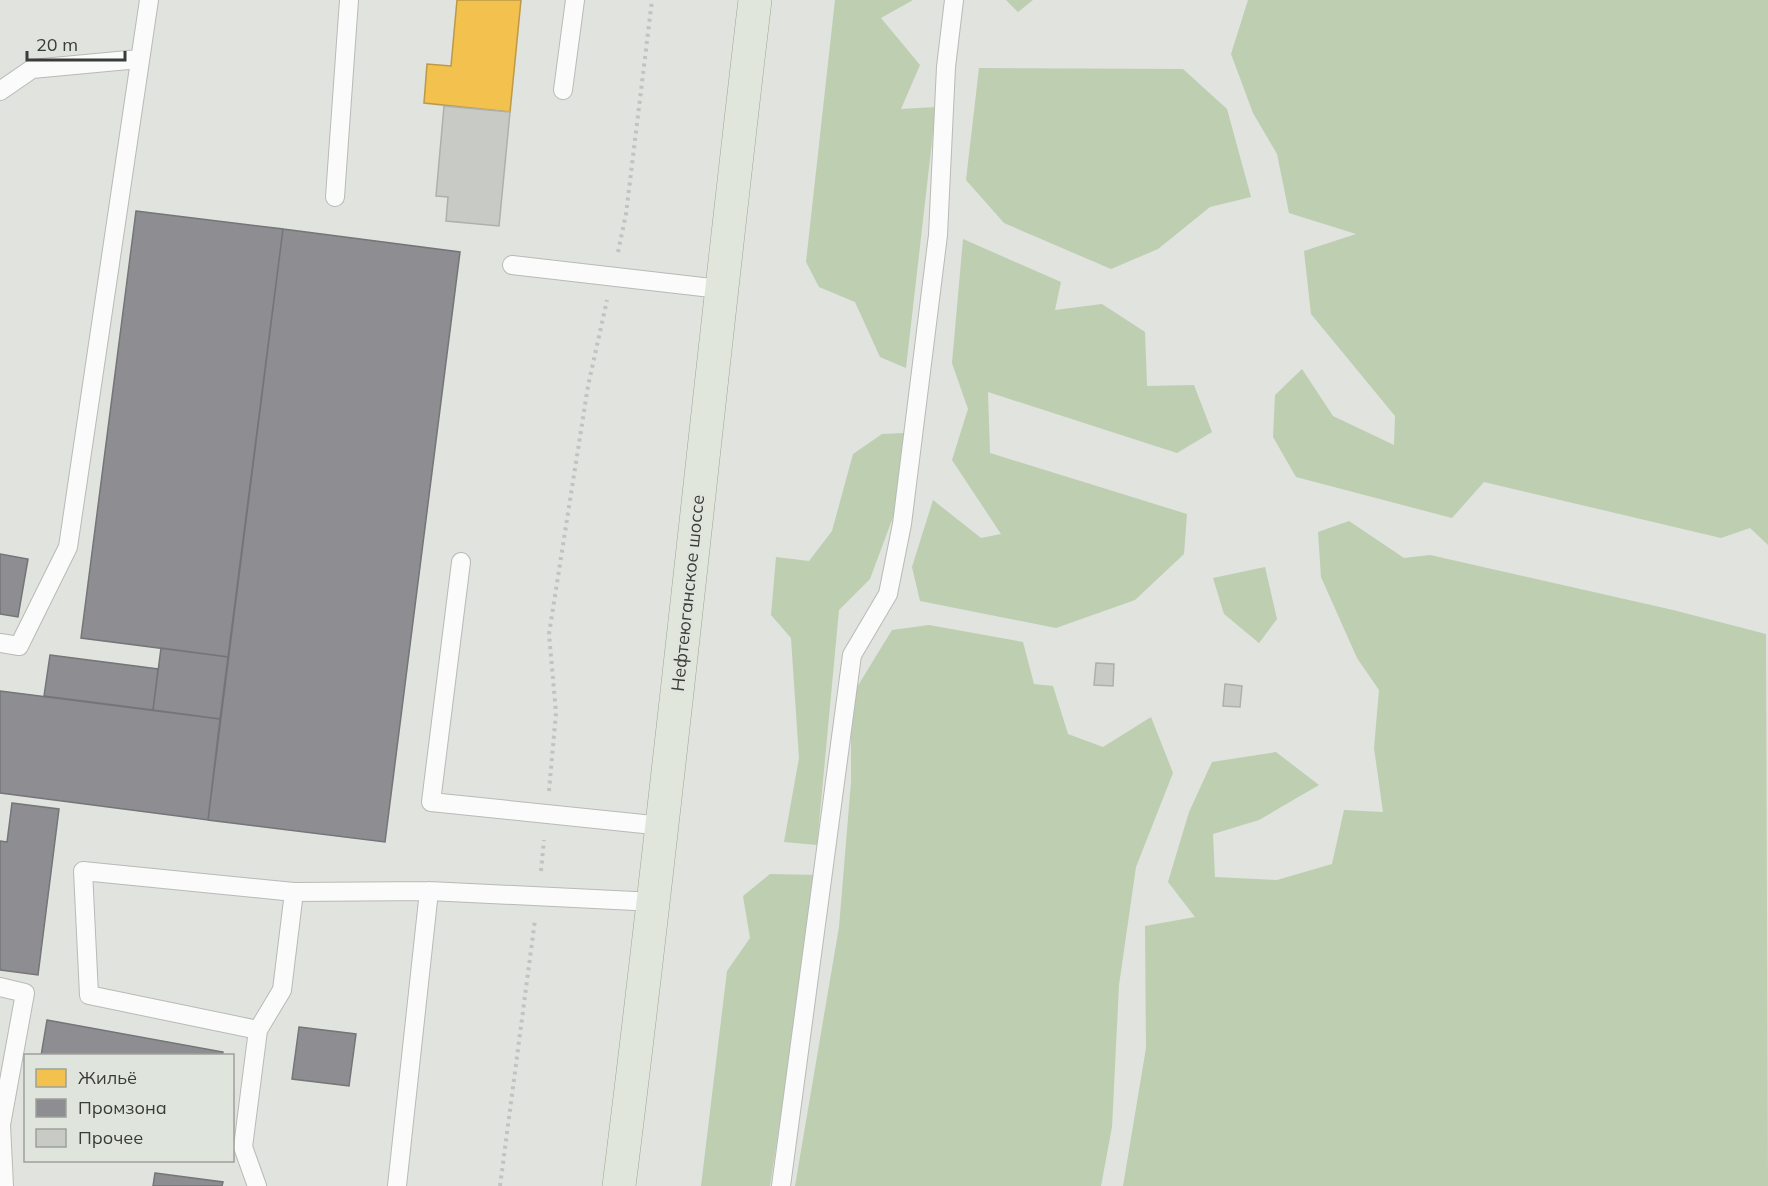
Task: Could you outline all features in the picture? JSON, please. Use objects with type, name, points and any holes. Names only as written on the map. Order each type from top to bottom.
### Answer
[{"type":"main road","name":"Нефтеюганское шоссе","points":[[619,1186],[655,902],[720,289],[755,0]]},
{"type":"lane","points":[[0,643],[19,646],[68,547],[149,0]]},
{"type":"lane","points":[[335,197],[349,0]]},
{"type":"lane","points":[[563,90],[575,0]]},
{"type":"lane","points":[[781,1186],[852,655],[888,594],[902,524],[939,235],[946,67],[954,0]]},
{"type":"lane","points":[[0,91],[32,69],[139,59]]},
{"type":"lane","points":[[512,265],[720,289]]},
{"type":"lane","points":[[461,561],[430,802],[663,826]]},
{"type":"lane","points":[[258,1030],[89,995],[83,871],[294,892],[404,893],[429,891],[655,902]]},
{"type":"lane","points":[[396,1186],[429,891]]},
{"type":"lane","points":[[257,1186],[243,1147],[258,1030],[282,990],[294,892]]},
{"type":"lane","points":[[0,987],[25,993],[1,1125],[4,1186]]},
{"type":"path","points":[[501,1186],[539,896],[556,712],[549,634],[588,386],[626,214],[652,0]]},
{"type":"green space","points":[[835,0],[913,0],[881,18],[920,65],[901,109],[936,107],[906,368],[880,357],[855,302],[819,287],[806,262]]},
{"type":"green space","points":[[1006,0],[1033,0],[1018,12]]},
{"type":"green space","points":[[1248,0],[1768,0],[1768,545],[1750,528],[1721,538],[1484,482],[1452,518],[1296,477],[1273,437],[1275,395],[1302,369],[1333,416],[1394,445],[1395,416],[1311,314],[1304,251],[1356,234],[1289,213],[1277,154],[1253,113],[1231,54]]},
{"type":"green space","points":[[979,68],[1183,69],[1227,109],[1251,197],[1210,207],[1158,249],[1111,269],[1004,223],[966,180]]},
{"type":"green space","points":[[963,239],[1061,282],[1055,310],[1102,304],[1145,332],[1147,386],[1194,385],[1212,432],[1177,453],[988,392],[990,453],[1187,514],[1184,554],[1135,600],[1056,628],[920,601],[912,567],[933,500],[981,538],[1001,534],[952,460],[968,409],[952,363]]},
{"type":"green space","points":[[904,433],[899,501],[870,579],[839,610],[817,845],[784,842],[799,758],[791,638],[771,615],[776,557],[809,561],[832,531],[853,454],[882,434]]},
{"type":"green space","points":[[1349,521],[1404,558],[1430,555],[1673,610],[1766,634],[1768,1186],[1123,1186],[1146,1048],[1145,926],[1195,917],[1168,882],[1189,812],[1212,762],[1276,752],[1319,785],[1259,820],[1213,834],[1215,877],[1277,880],[1332,864],[1344,810],[1383,812],[1374,748],[1379,690],[1357,658],[1321,577],[1318,532]]},
{"type":"green space","points":[[1265,567],[1277,619],[1259,643],[1224,614],[1213,578]]},
{"type":"green space","points":[[929,625],[1023,642],[1034,684],[1053,686],[1068,734],[1103,747],[1151,717],[1173,773],[1136,867],[1119,985],[1112,1127],[1101,1186],[795,1186],[839,927],[851,782],[851,697],[892,630]]},
{"type":"green space","points":[[770,874],[818,875],[770,1186],[701,1186],[727,971],[750,938],[743,896]]},
{"type":"building: Жильё","points":[[457,0],[521,0],[510,112],[424,103],[427,64],[451,66]]},
{"type":"building: Промзона","points":[[136,211],[283,229],[228,657],[81,638]]},
{"type":"building: Промзона","points":[[283,229],[460,252],[385,842],[208,820]]},
{"type":"building: Промзона","points":[[0,554],[28,559],[18,617],[0,614]]},
{"type":"building: Промзона","points":[[161,648],[228,657],[220,719],[153,710]]},
{"type":"building: Промзона","points":[[50,655],[158,669],[153,710],[44,696]]},
{"type":"building: Промзона","points":[[0,691],[220,719],[208,820],[0,793]]},
{"type":"building: Промзона","points":[[12,803],[59,809],[38,975],[0,970],[0,841],[7,842]]},
{"type":"building: Промзона","points":[[47,1020],[223,1052],[222,1054],[41,1054]]},
{"type":"building: Промзона","points":[[299,1027],[356,1034],[349,1086],[292,1079]]},
{"type":"building: Промзона","points":[[155,1173],[223,1182],[222,1186],[153,1186]]},
{"type":"building: Прочее","points":[[444,106],[510,112],[499,226],[446,221],[448,197],[436,196]]},
{"type":"building: Прочее","points":[[1096,663],[1114,664],[1113,686],[1094,685]]},
{"type":"building: Прочее","points":[[1225,684],[1242,686],[1240,707],[1223,706]]}]
